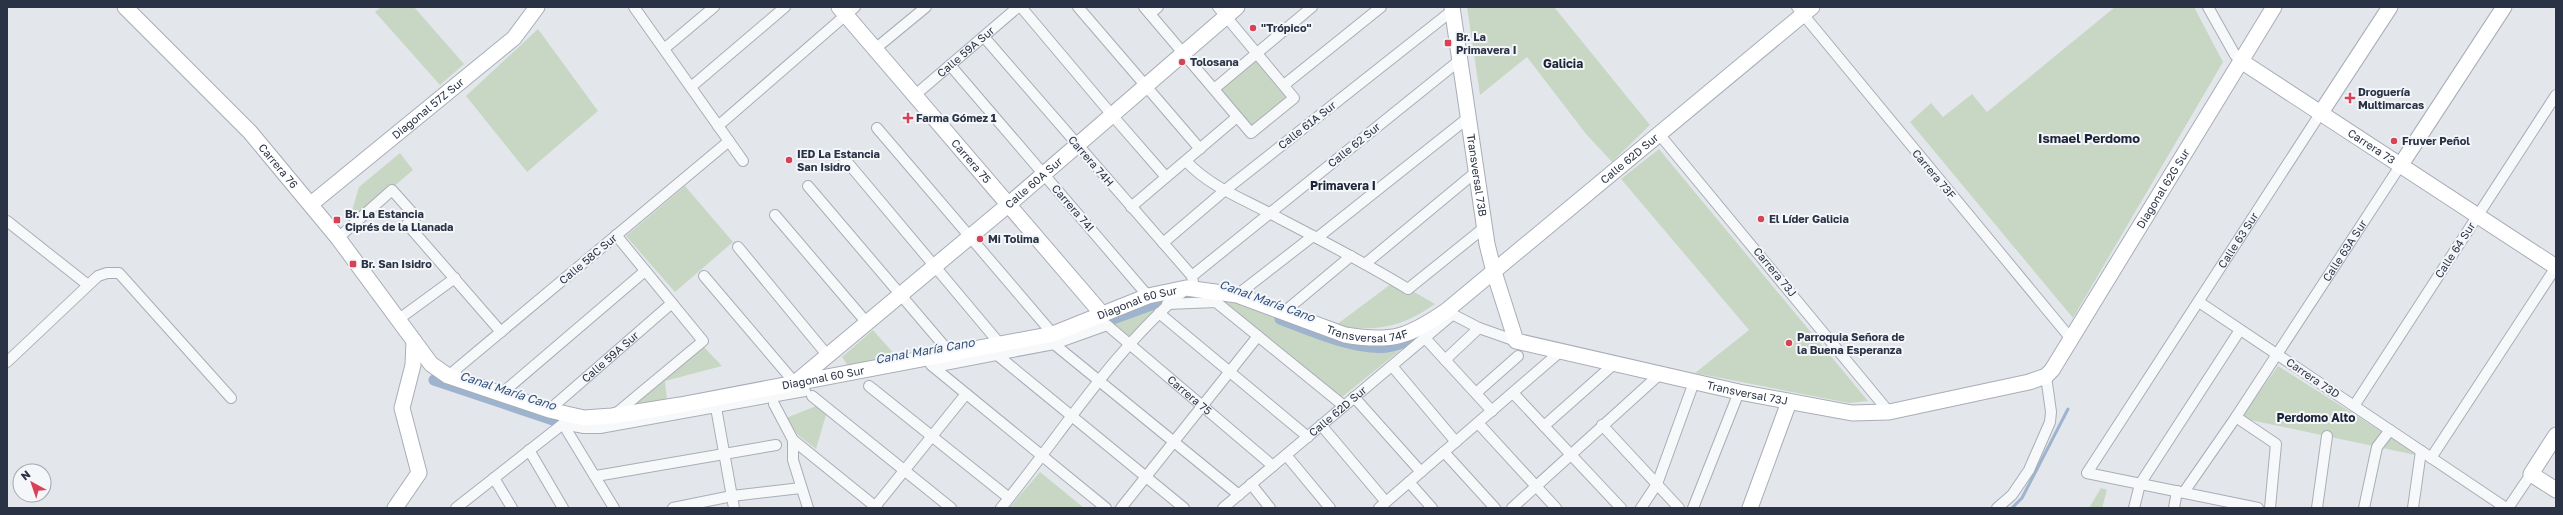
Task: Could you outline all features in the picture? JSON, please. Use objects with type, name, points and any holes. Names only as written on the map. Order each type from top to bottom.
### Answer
[{"type":"street","name":"Carrera 76","points":[[125,7],[228,108],[311,204],[399,319],[431,364],[448,376],[501,394]]},
{"type":"street","name":"Diagonal 57Z Sur","points":[[311,204],[514,38],[538,7]]},
{"type":"street","points":[[664,49],[714,7]]},
{"type":"street","points":[[691,87],[785,7]]},
{"type":"street","points":[[875,50],[926,7]]},
{"type":"street","name":"Calle 59A Sur","points":[[914,96],[1018,7]]},
{"type":"street","points":[[1022,7],[1112,116],[1166,177]]},
{"type":"street","points":[[1078,7],[1200,149]]},
{"type":"street","points":[[1158,7],[1147,11],[1251,133],[1294,98],[1257,53],[1227,10]]},
{"type":"street","points":[[1214,89],[1312,7]]},
{"type":"street","points":[[1284,85],[1381,7]]},
{"type":"street","name":"Carrera 73","points":[[2208,7],[2235,54],[2241,61],[2556,267]]},
{"type":"street","name":"Diagonal 62G Sur","points":[[2049,373],[2072,340],[2274,7]]},
{"type":"street","name":"Calle 63 Sur","points":[[2140,484],[2087,474],[2390,7]]},
{"type":"street","name":"Calle 63A Sur","points":[[2180,491],[2236,417],[2504,7]]},
{"type":"street","name":"Transversal 73B","points":[[1453,8],[1485,227],[1494,272],[1516,341]]},
{"type":"street","name":"Calle 61A Sur","points":[[1163,243],[1224,191],[1453,8]]},
{"type":"street","points":[[639,9],[664,49],[743,161]]},
{"type":"street","points":[[718,126],[847,10]]},
{"type":"street","name":"Carrera 75","points":[[847,10],[875,50],[1105,320],[1131,345],[1273,466]]},
{"type":"street","name":"Calle 60A Sur","points":[[804,390],[828,356],[1008,205],[1184,54],[1227,10]]},
{"type":"street","name":"Calle 62D Sur","points":[[1223,508],[1425,338],[1449,313],[1494,272],[1804,10]]},
{"type":"street","name":"Carrera 73F","points":[[1804,10],[2072,340]]},
{"type":"street","name":"Carrera 74H","points":[[984,37],[1163,243],[1190,284]]},
{"type":"street","name":"Calle 62 Sur","points":[[1001,508],[1100,381],[1159,312],[1269,213],[1460,60]]},
{"type":"street","name":"Carrera 74I","points":[[950,65],[1148,296]]},
{"type":"street","name":"Calle 64 Sur","points":[[2354,406],[2556,95]]},
{"type":"street","points":[[1131,207],[1237,117]]},
{"type":"street","points":[[1237,295],[1315,237],[1469,117]]},
{"type":"street","points":[[877,128],[970,237],[1053,339],[1100,381],[1239,494]]},
{"type":"street","name":"Carrera 73J","points":[[1659,134],[1889,412]]},
{"type":"street","name":"Calle 58C Sur","points":[[448,376],[729,141]]},
{"type":"street","points":[[843,157],[934,266],[998,349],[1072,416],[1184,508]]},
{"type":"street","points":[[1186,161],[1198,174],[1224,191],[1351,256],[1408,289],[1485,227]]},
{"type":"street","points":[[1365,264],[1477,171]]},
{"type":"street","points":[[808,186],[951,354]]},
{"type":"street","points":[[338,238],[392,190],[416,217],[407,224],[501,332]]},
{"type":"street","points":[[775,215],[867,323]]},
{"type":"street","points":[[7,221],[88,285]]},
{"type":"street","points":[[612,416],[703,341],[616,235]]},
{"type":"street","points":[[738,247],[828,356],[831,365],[840,374]]},
{"type":"street","points":[[1284,312],[1351,256]]},
{"type":"street","points":[[2431,458],[2556,267]]},
{"type":"street","points":[[501,394],[646,271]]},
{"type":"street","points":[[7,362],[98,276],[107,273],[119,273],[231,398]]},
{"type":"street","points":[[704,276],[804,390],[951,508]]},
{"type":"street","points":[[399,319],[455,278]]},
{"type":"street","name":"Diagonal 60 Sur","points":[[568,420],[715,403],[804,390],[840,374],[928,363],[1053,339],[1105,320],[1148,296],[1190,284]]},
{"type":"street","name":"Transversal 74F","points":[[1190,284],[1237,295],[1345,335],[1390,338],[1404,336],[1449,313]]},
{"type":"street","points":[[1168,304],[1216,302],[1344,406]]},
{"type":"street","name":"Carrera 73D","points":[[2198,302],[2507,508]]},
{"type":"street","name":"Calle 59A Sur","points":[[549,410],[672,303]]},
{"type":"street","points":[[1159,312],[1308,437]]},
{"type":"street","name":"Transversal 73J","points":[[1449,313],[1479,328],[1516,341],[1739,392],[1852,413],[1889,412],[2029,382],[2049,373]]},
{"type":"street","points":[[1445,360],[1479,328]]},
{"type":"street","points":[[2134,508],[2140,484],[2240,330]]},
{"type":"street","points":[[1121,508],[1258,336]]},
{"type":"street","points":[[1425,338],[1492,411]]},
{"type":"street","points":[[396,508],[419,472],[402,408],[413,365],[414,341]]},
{"type":"street","name":"Diagonal 60 Sur","points":[[928,363],[951,354],[998,349]]},
{"type":"street","points":[[1321,425],[1383,505],[1562,351]]},
{"type":"street","points":[[1476,393],[1518,356]]},
{"type":"street","points":[[928,363],[1106,508]]},
{"type":"street","points":[[1544,426],[1614,364]]},
{"type":"street","points":[[1392,366],[1456,442]]},
{"type":"street","points":[[1997,508],[2012,495],[2029,470],[2050,422],[2051,412],[2049,373]]},
{"type":"street","points":[[1512,508],[1660,374]]},
{"type":"street","points":[[1641,508],[1657,484],[1694,382]]},
{"type":"street","points":[[869,386],[1009,498]]},
{"type":"street","points":[[1693,508],[1739,392]]},
{"type":"street","points":[[1513,393],[1621,508]]},
{"type":"street","name":"Diagonal 60 Sur","points":[[501,394],[549,410],[584,428],[600,428],[715,403]]},
{"type":"street","points":[[774,404],[793,440],[875,507],[966,394]]},
{"type":"street","points":[[1354,397],[1421,472]]},
{"type":"street","points":[[1750,508],[1789,402]]},
{"type":"street","points":[[715,403],[734,508]]},
{"type":"street","points":[[2236,417],[2276,444],[2270,508]]},
{"type":"street","points":[[457,507],[568,420],[614,508]]},
{"type":"street","points":[[1478,423],[1556,508]]},
{"type":"street","points":[[1602,425],[1679,508]]},
{"type":"street","points":[[2364,508],[2377,447],[2390,430]]},
{"type":"street","points":[[2507,508],[2556,435]]},
{"type":"street","points":[[2317,508],[2327,436]]},
{"type":"street","points":[[793,440],[793,460],[808,508]]},
{"type":"street","points":[[596,476],[724,452],[776,445]]},
{"type":"street","points":[[529,450],[563,508]]},
{"type":"street","points":[[2413,508],[2421,451]]},
{"type":"street","points":[[1444,452],[1495,508]]},
{"type":"street","points":[[1286,455],[1330,508]]},
{"type":"street","points":[[2531,474],[2556,490]]},
{"type":"street","points":[[494,478],[512,508]]},
{"type":"street","points":[[1409,482],[1432,508]]},
{"type":"street","points":[[1251,484],[1270,508]]},
{"type":"street","points":[[2140,484],[2180,491],[2222,504],[2258,508]]},
{"type":"street","points":[[673,508],[732,496],[801,488]]},
{"type":"street","points":[[2174,508],[2180,491]]},
{"type":"green space","points":[[381,7],[414,7],[464,64],[440,85],[375,12]]},
{"type":"green space","points":[[1467,7],[1554,7],[1650,125],[1612,162],[1586,134],[1527,57],[1480,95]]},
{"type":"green space","points":[[2115,7],[2194,7],[2223,62],[2073,318],[1910,122],[1931,103],[1943,117],[1972,94],[1987,112]]},
{"type":"green space","points":[[538,29],[598,111],[527,172],[466,96]]},
{"type":"green space","points":[[1256,60],[1287,98],[1252,127],[1221,89]]},
{"type":"green space","points":[[1659,149],[1868,401],[1849,403],[1695,373],[1749,330],[1621,179]]},
{"type":"green space","points":[[400,153],[413,170],[347,227],[359,187]]},
{"type":"green space","points":[[685,186],[733,242],[675,292],[626,236]]},
{"type":"green space","points":[[1395,281],[1435,304],[1411,318],[1388,326],[1363,328],[1336,325]]},
{"type":"green space","points":[[1211,294],[1238,302],[1335,340],[1386,347],[1414,339],[1342,397]]},
{"type":"green space","points":[[1165,300],[1130,339],[1108,321]]},
{"type":"green space","points":[[873,330],[896,356],[848,366],[842,357]]},
{"type":"green space","points":[[702,345],[722,366],[665,381],[667,400],[629,405]]},
{"type":"green space","points":[[2278,366],[2420,456],[2241,418]]},
{"type":"green space","points":[[816,406],[826,415],[816,449],[798,435],[786,418]]},
{"type":"green space","points":[[1040,472],[1084,508],[1009,508]]},
{"type":"green space","points":[[2101,488],[2107,490],[2102,508],[2089,508]]},
{"type":"waterway","name":"Canal María Cano","points":[[1096,325],[1165,300],[1205,294]]},
{"type":"waterway","name":"Canal María Cano","points":[[1280,319],[1318,334],[1361,346],[1387,347],[1414,339]]},
{"type":"waterway","name":"Canal María Cano","points":[[434,380],[556,421],[573,422]]},
{"type":"waterway","points":[[2012,508],[2022,498],[2068,409]]},
{"type":"place","name":"\"Trópico\"","points":[[1253,28]]},
{"type":"place","name":"Br. La Primavera I","points":[[1448,43]]},
{"type":"place","name":"Tolosana","points":[[1182,62]]},
{"type":"place","name":"Droguería Multimarcas","points":[[2350,98]]},
{"type":"place","name":"Farma Gómez 1","points":[[908,118]]},
{"type":"place","name":"Fruver Peñol","points":[[2394,141]]},
{"type":"place","name":"IED La Estancia San Isidro","points":[[789,160]]},
{"type":"place","name":"El Líder Galicia","points":[[1761,219]]},
{"type":"place","name":"Br. La Estancia Ciprés de la Llanada","points":[[337,220]]},
{"type":"place","name":"Mi Tolima","points":[[980,239]]},
{"type":"place","name":"Br. San Isidro","points":[[353,264]]},
{"type":"place","name":"Parroquia Señora de la Buena Esperanza","points":[[1789,343]]},
{"type":"district","name":"Galicia","points":[[1563,64]]},
{"type":"district","name":"Ismael Perdomo","points":[[2089,138]]},
{"type":"district","name":"Primavera I","points":[[1343,186]]},
{"type":"district","name":"Perdomo Alto","points":[[2316,418]]}]
